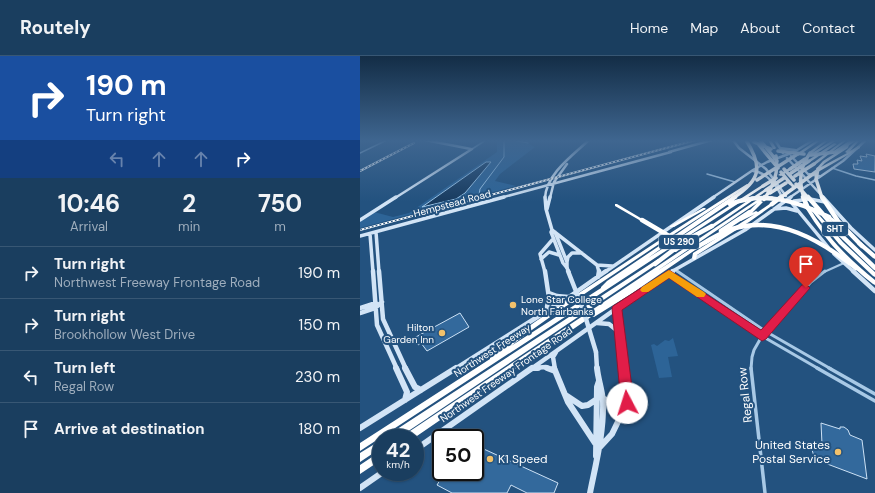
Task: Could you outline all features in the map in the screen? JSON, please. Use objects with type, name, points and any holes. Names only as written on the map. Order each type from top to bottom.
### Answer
[{"type":"highway","points":[[595,296],[609,282],[741,193],[755,177],[758,165],[757,160]]},
{"type":"highway","name":"SHT","points":[[772,160],[835,237],[875,275]]},
{"type":"highway","points":[[578,323],[608,307],[750,212],[768,193],[776,178],[778,166],[777,160]]},
{"type":"highway","name":"SHT","points":[[777,160],[834,228],[875,268]]},
{"type":"highway","points":[[484,367],[510,342],[547,316],[642,252],[757,180],[785,160]]},
{"type":"highway","points":[[805,160],[800,175],[800,189],[808,209],[818,226],[856,268]]},
{"type":"highway","points":[[828,160],[817,170],[816,181],[821,196],[862,246]]},
{"type":"highway","points":[[699,240],[751,215],[836,160]]},
{"type":"highway","name":"Northwest Freeway","points":[[360,447],[595,296],[810,161]]},
{"type":"highway","name":"Northwest Freeway","points":[[420,429],[699,240],[766,190],[810,161]]},
{"type":"highway","points":[[404,429],[766,190]]},
{"type":"highway","points":[[672,226],[735,193]]},
{"type":"highway","points":[[711,213],[732,203],[745,199],[761,198],[786,201],[808,207],[829,218],[875,257]]},
{"type":"highway","points":[[694,258],[695,254],[748,221],[771,203]]},
{"type":"highway","points":[[655,264],[677,246],[674,242],[616,205],[680,243],[712,226]]},
{"type":"highway","points":[[699,246],[722,233],[735,228],[750,226],[774,227],[801,234],[821,242],[875,283]]},
{"type":"highway","points":[[360,458],[372,450]]},
{"type":"highway","points":[[360,470],[372,462]]},
{"type":"main road","points":[[360,220],[454,160]]},
{"type":"main road","points":[[567,262],[553,231],[545,202],[549,185],[558,170],[568,160]]},
{"type":"main road","points":[[547,210],[554,183],[570,160]]},
{"type":"main road","name":"Hempstead Road","points":[[360,236],[639,160]]},
{"type":"main road","points":[[753,170],[756,165],[754,160]]},
{"type":"main road","points":[[755,160],[771,175],[830,251],[875,291]]},
{"type":"main road","points":[[360,428],[598,277],[749,172],[773,160]]},
{"type":"main road","points":[[789,160],[859,236],[875,250]]},
{"type":"main road","points":[[794,160],[808,174],[820,176]]},
{"type":"main road","name":"Northwest Freeway Frontage Road","points":[[424,444],[617,308],[669,273],[744,230],[842,160]]},
{"type":"main road","points":[[749,172],[760,171],[766,175],[781,195],[781,204]]},
{"type":"main road","points":[[538,188],[545,189],[547,191]]},
{"type":"main road","points":[[793,204],[794,201],[797,200],[817,199],[829,203]]},
{"type":"main road","points":[[774,209],[786,208],[799,212]]},
{"type":"main road","points":[[553,231],[597,265],[606,267],[614,266]]},
{"type":"main road","points":[[553,231],[551,232],[563,263],[567,268],[590,330],[596,352],[599,381],[602,386],[598,445],[590,493]]},
{"type":"main road","points":[[376,232],[382,302],[386,326],[415,387],[421,390]]},
{"type":"main road","points":[[370,234],[377,325],[407,392],[405,400]]},
{"type":"main road","points":[[546,311],[549,304],[549,293],[541,259],[541,252],[554,239]]},
{"type":"main road","points":[[541,259],[549,252],[560,255]]},
{"type":"main road","points":[[567,268],[567,258],[571,253],[576,252],[583,254]]},
{"type":"main road","points":[[372,268],[379,265]]},
{"type":"main road","points":[[597,265],[598,277]]},
{"type":"main road","points":[[549,293],[557,296],[569,296]]},
{"type":"main road","points":[[360,313],[382,302]]},
{"type":"main road","points":[[360,308],[375,305]]},
{"type":"main road","points":[[598,445],[612,434],[626,407],[627,397],[618,332],[617,308]]},
{"type":"main road","points":[[597,322],[609,324],[618,332]]},
{"type":"main road","points":[[557,350],[553,357],[555,371],[572,410],[598,445]]},
{"type":"main road","points":[[390,356],[398,352]]},
{"type":"main road","points":[[531,369],[541,366],[555,371]]},
{"type":"main road","points":[[567,396],[580,406],[585,407],[600,399],[617,403],[627,397]]},
{"type":"main road","points":[[360,488],[372,480]]},
{"type":"street","points":[[832,168],[856,176],[875,180]]},
{"type":"street","points":[[707,174],[735,182]]},
{"type":"street","name":"Regal Row","points":[[765,493],[751,361],[754,348],[765,331],[818,276],[832,267],[844,263]]},
{"type":"street","points":[[675,270],[765,331],[806,356],[875,394]]},
{"type":"street","points":[[669,273],[762,336],[875,401]]},
{"type":"street","points":[[804,360],[806,356]]},
{"type":"shaded area","points":[[485,160],[518,160],[500,174],[495,181],[516,186],[360,228],[360,221],[374,212],[393,217],[409,213]]},
{"type":"shaded area","points":[[486,162],[491,162],[465,193],[456,199],[422,207]]},
{"type":"shaded area","points":[[673,338],[678,356],[668,357],[672,377],[659,378],[651,345],[654,344],[657,346],[665,340],[669,341]]},
{"type":"building","points":[[857,160],[875,160],[875,172],[854,169],[853,164],[858,164]]},
{"type":"building","name":"Hilton Garden Inn","points":[[460,313],[469,327],[427,351],[421,343],[418,345],[414,338]]},
{"type":"building","name":"United States Postal Service","points":[[821,423],[840,429],[840,427],[844,427],[848,430],[850,435],[862,440],[867,479],[822,462],[822,459],[814,456],[812,443],[814,441],[822,444]]},
{"type":"building","name":"K1 Speed","points":[[484,449],[558,483],[554,493],[527,493],[511,485],[507,493],[452,493],[437,485],[439,481],[484,481]]},
{"type":"waterway","points":[[478,201],[480,189],[501,160]]},
{"type":"railway","points":[[360,171],[380,160]]},
{"type":"railway","points":[[360,230],[620,160]]},
{"type":"slow traffic","points":[[645,290],[669,273],[701,294]]},
{"type":"place","name":"Lone Star College North Fairbanks","points":[[513,305]]},
{"type":"place","name":"Hilton Garden Inn","points":[[442,333]]},
{"type":"place","name":"United States Postal Service","points":[[838,452]]},
{"type":"place","name":"K1 Speed","points":[[490,459]]},
{"type":"route","points":[[627,403],[627,391],[618,332],[619,326],[617,308],[669,273],[762,336],[806,288]]}]
